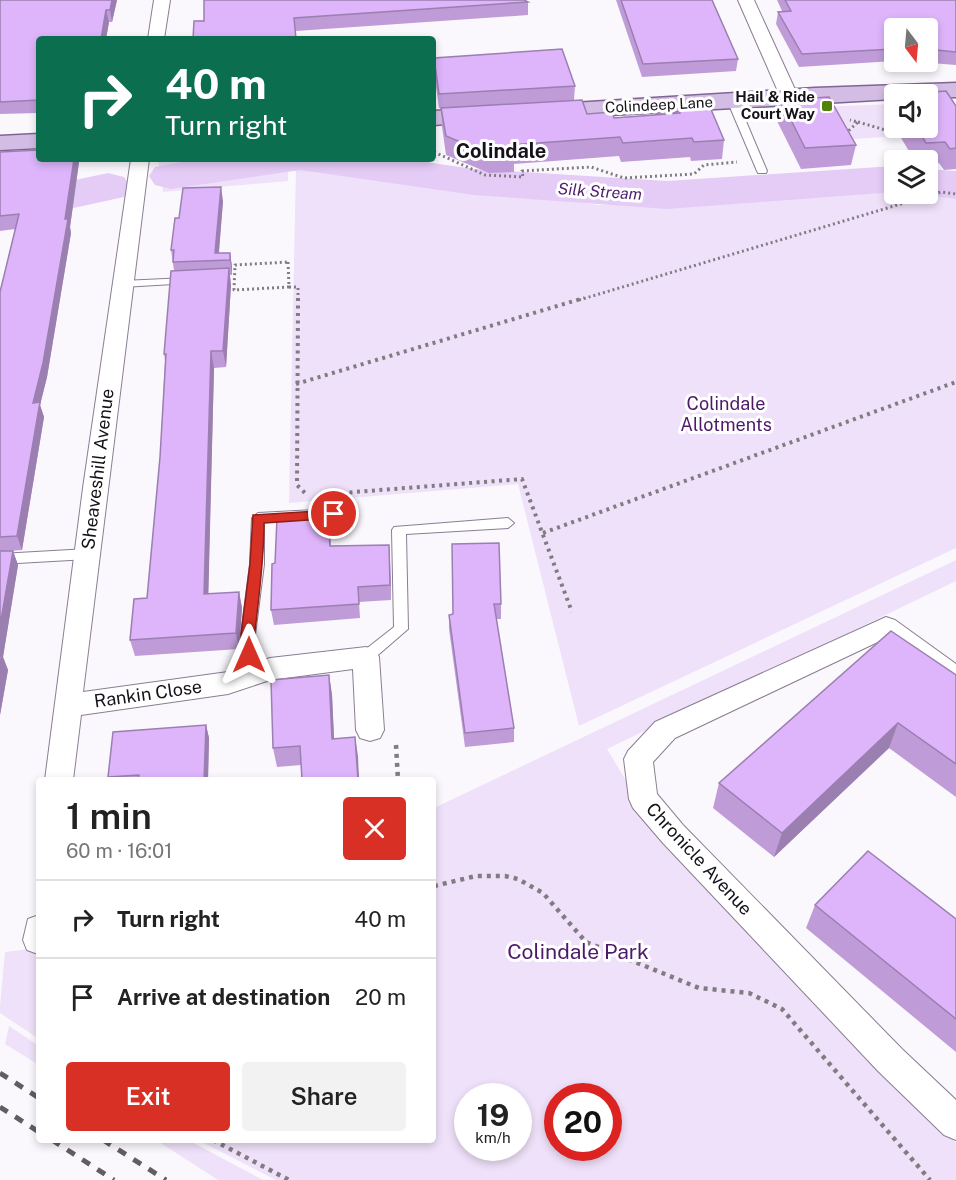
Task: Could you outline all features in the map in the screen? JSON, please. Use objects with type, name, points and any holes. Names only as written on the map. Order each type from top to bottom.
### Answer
[{"type":"main road","name":"Colindeep Lane","points":[[436,118],[789,96],[956,90]]},
{"type":"main road","points":[[0,143],[36,141]]},
{"type":"street","points":[[156,36],[161,1],[181,0]]},
{"type":"street","points":[[746,0],[789,96]]},
{"type":"street","name":"Sheaveshill Avenue","points":[[59,777],[140,162]]},
{"type":"street","name":"Chronicle Avenue","points":[[956,679],[886,627],[665,730],[638,759],[644,799],[673,834],[890,1060],[956,1123]]},
{"type":"street","points":[[366,657],[370,730]]},
{"type":"street","name":"Rankin Close","points":[[70,705],[228,683],[270,669],[366,657]]},
{"type":"lane","points":[[732,100],[762,171]]},
{"type":"lane","points":[[122,284],[201,281]]},
{"type":"lane","points":[[250,676],[248,634],[257,564],[258,518],[334,514]]},
{"type":"lane","points":[[366,657],[401,629],[399,530],[508,523]]},
{"type":"lane","points":[[0,559],[88,554]]},
{"type":"path","points":[[858,122],[884,130]]},
{"type":"path","points":[[436,153],[485,175],[522,177],[522,171],[591,167],[624,178],[694,174],[704,165],[758,160]]},
{"type":"path","points":[[296,384],[930,195],[942,192],[956,194]]},
{"type":"path","points":[[289,287],[288,262],[235,265],[234,290],[289,287],[298,286],[297,485],[307,495]]},
{"type":"path","points":[[543,533],[956,382]]},
{"type":"path","points":[[331,493],[522,479],[572,612]]},
{"type":"path","points":[[436,886],[488,875],[510,876],[527,881],[544,893],[576,934],[586,942],[699,988],[749,993],[767,1001],[782,1010],[930,1180]]},
{"type":"path","points":[[219,1143],[289,1180]]},
{"type":"green space","points":[[884,104],[884,137],[839,140],[826,116],[770,120],[764,109]]},
{"type":"green space","points":[[158,162],[296,162],[288,164],[288,181],[163,192]]},
{"type":"green space","points":[[296,162],[427,162],[481,177],[558,185],[661,188],[800,180],[884,169],[884,183],[597,200]]},
{"type":"green space","name":"Colindale Allotments","points":[[296,165],[599,205],[884,185],[884,204],[938,204],[938,187],[956,189],[956,548],[579,726],[518,484],[289,503]]},
{"type":"green space","name":"Colindale Park","points":[[956,560],[956,581],[607,749],[650,820],[922,1110],[956,1143],[956,1180],[276,1180],[204,1143],[436,1143],[436,807]]},
{"type":"green space","points":[[36,948],[36,1037],[0,1013],[5,952]]},
{"type":"green space","points":[[9,1026],[36,1044],[36,1063],[5,1044]]},
{"type":"green space","points":[[161,1143],[194,1143],[263,1180],[218,1180]]},
{"type":"building","points":[[0,0],[112,0],[110,10],[106,10],[102,36],[36,36],[36,100],[0,102]]},
{"type":"building","points":[[204,0],[524,0],[528,2],[294,18],[296,36],[193,36],[194,21],[204,21]]},
{"type":"building","points":[[621,0],[712,0],[738,59],[643,64]]},
{"type":"building","points":[[785,0],[956,0],[956,52],[938,50],[938,18],[884,18],[884,50],[802,54],[778,12],[791,11]]},
{"type":"building","points":[[562,49],[575,86],[439,94],[436,58]]},
{"type":"building","points":[[946,91],[956,106],[956,148],[950,149],[945,142],[926,143],[923,138],[938,138],[938,92]]},
{"type":"building","points":[[829,97],[856,145],[805,148],[781,100]]},
{"type":"building","points":[[582,100],[587,114],[612,112],[614,118],[680,113],[678,109],[710,107],[724,140],[694,142],[692,138],[623,143],[620,137],[511,145],[514,153],[489,154],[446,136],[441,108]]},
{"type":"building","points":[[36,150],[36,162],[74,162],[65,219],[68,219],[43,363],[33,403],[40,402],[17,536],[0,537],[0,292],[19,214],[0,216],[0,152]]},
{"type":"building","points":[[221,187],[215,253],[230,253],[230,260],[173,262],[174,250],[171,250],[175,218],[179,218],[183,188]]},
{"type":"building","points":[[229,268],[223,351],[211,351],[204,594],[239,592],[236,633],[130,640],[134,599],[147,598],[160,457],[166,354],[164,354],[171,271]]},
{"type":"building","points":[[328,515],[330,546],[389,545],[390,585],[358,587],[359,604],[271,610],[272,564],[275,563],[277,518]]},
{"type":"building","points":[[499,543],[501,604],[494,604],[514,728],[465,733],[449,615],[453,614],[452,544]]},
{"type":"building","points":[[0,551],[13,551],[0,626]]},
{"type":"building","points":[[891,631],[956,675],[956,764],[898,723],[782,833],[719,783]]},
{"type":"building","points":[[329,675],[332,739],[355,737],[358,777],[302,777],[300,746],[273,748],[271,680]]},
{"type":"building","points":[[206,725],[204,777],[139,777],[139,775],[108,777],[113,732]]},
{"type":"building","points":[[868,851],[956,919],[956,1019],[815,905]]},
{"type":"waterway","name":"Silk Stream","points":[[171,176],[270,162]]},
{"type":"waterway","name":"Silk Stream","points":[[330,162],[474,182],[667,195],[884,180]]},
{"type":"waterway","name":"Silk Stream","points":[[938,183],[956,185]]},
{"type":"waterway","name":"Silk Stream","points":[[0,210],[108,187]]},
{"type":"railway","points":[[0,1073],[36,1096]]},
{"type":"railway","points":[[0,1107],[36,1130]]},
{"type":"railway","points":[[57,1143],[114,1180]]},
{"type":"railway","points":[[108,1143],[166,1180]]},
{"type":"place","name":"Hail & Ride Court Way","points":[[827,106]]},
{"type":"district","name":"Colindale","points":[[501,151]]},
{"type":"route","points":[[249,655],[248,634],[257,564],[258,518],[334,514]]}]
